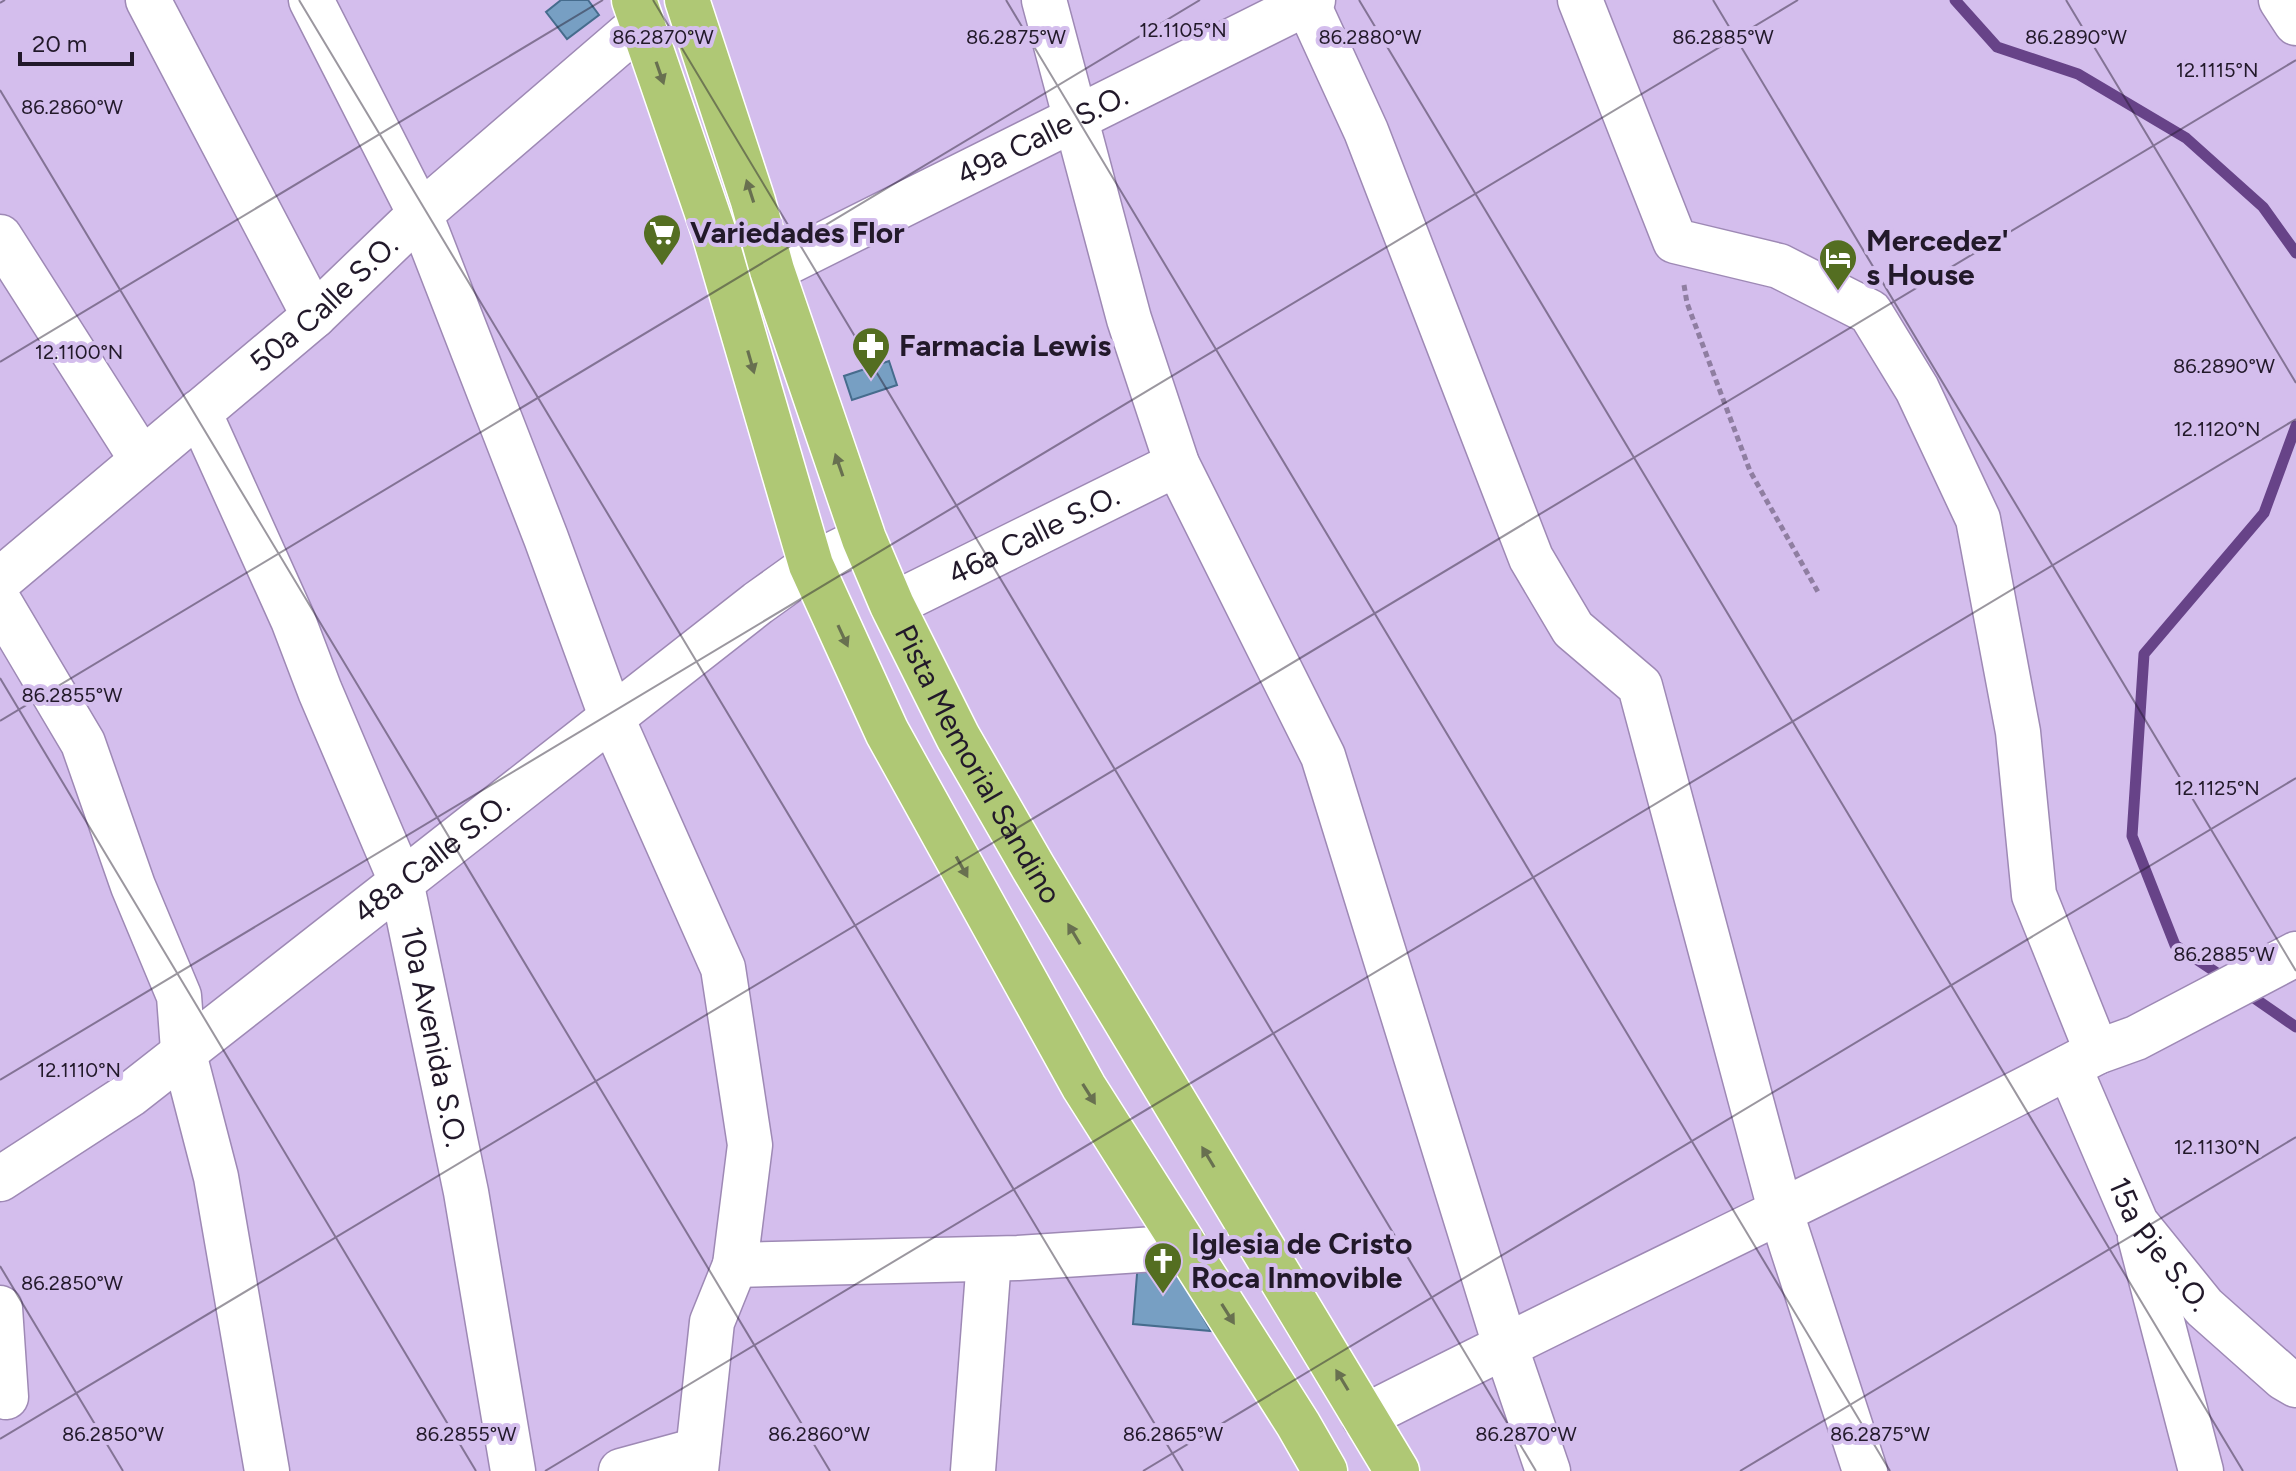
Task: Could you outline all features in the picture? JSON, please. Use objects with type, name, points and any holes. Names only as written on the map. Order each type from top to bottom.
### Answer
[{"type":"main road","name":"Pista Memorial Sandino","points":[[687,0],[753,201],[772,270],[864,539],[892,605],[958,737],[1026,854],[1397,1471]]},
{"type":"main road","name":"Pista Memorial Sandino","points":[[638,11],[713,230],[811,565],[895,745],[1084,1087],[1325,1471]]},
{"type":"street","points":[[148,0],[314,316]]},
{"type":"street","points":[[311,0],[420,214],[541,523],[611,716],[723,968],[750,1145],[735,1265],[712,1322],[697,1461],[621,1471]]},
{"type":"street","points":[[1044,0],[1129,319],[1177,464],[1323,756],[1505,1345],[1548,1471]]},
{"type":"street","points":[[1580,0],[1675,241]]},
{"type":"street","points":[[2281,0],[2296,23]]},
{"type":"street","points":[[1308,1],[1366,131],[1531,558],[1573,629],[1640,686],[1781,1213],[1865,1471]]},
{"type":"street","name":"49a Calle S.O.","points":[[772,270],[1308,1]]},
{"type":"street","name":"50a Calle S.O.","points":[[0,580],[314,316],[638,11]]},
{"type":"street","points":[[0,237],[142,460]]},
{"type":"street","name":"15a Pje S.O.","points":[[1675,241],[1779,266],[1870,312],[1917,389],[1978,519],[2018,732],[2034,895],[2136,1223],[2204,1307],[2284,1378],[2296,1385]]},
{"type":"street","name":"10a Avenida S.O.","points":[[199,412],[293,620],[401,881],[466,1192],[513,1471]]},
{"type":"street","name":"46a Calle S.O.","points":[[892,605],[1177,464]]},
{"type":"street","name":"48a Calle S.O.","points":[[0,1179],[131,1094],[611,716],[811,565],[864,539]]},
{"type":"street","points":[[0,603],[83,743],[133,886],[179,996],[183,1050],[216,1177],[267,1471]]},
{"type":"street","points":[[1364,1417],[1505,1345],[1781,1213],[2083,1059],[2136,1038],[2287,959]]},
{"type":"street","points":[[2136,1223],[2201,1471]]},
{"type":"street","points":[[735,1265],[989,1259],[1186,1247]]},
{"type":"street","points":[[973,1471],[989,1259]]},
{"type":"street","points":[[0,1308],[6,1397]]},
{"type":"path","points":[[1675,241],[1687,303],[1750,471],[1818,592]]},
{"type":"building","points":[[561,0],[588,0],[599,15],[567,39],[546,12]]},
{"type":"building","name":"Farmacia Lewis","points":[[889,361],[897,385],[852,400],[844,376]]},
{"type":"building","name":"Iglesia de Cristo Roca Inmovible","points":[[1138,1262],[1173,1265],[1211,1331],[1133,1324]]},
{"type":"waterway","points":[[1955,0],[1997,47],[2078,74],[2186,138],[2263,207],[2296,253]]},
{"type":"waterway","points":[[2226,979],[2175,945],[2132,836],[2144,654],[2264,513],[2296,426]]},
{"type":"waterway","points":[[2244,991],[2296,1027]]},
{"type":"place","name":"Variedades Flor","points":[[662,267]]},
{"type":"place","name":"Mercedez' s House","points":[[1838,292]]},
{"type":"place","name":"Farmacia Lewis","points":[[871,380]]},
{"type":"place","name":"Iglesia de Cristo Roca Inmovible","points":[[1163,1295]]}]
